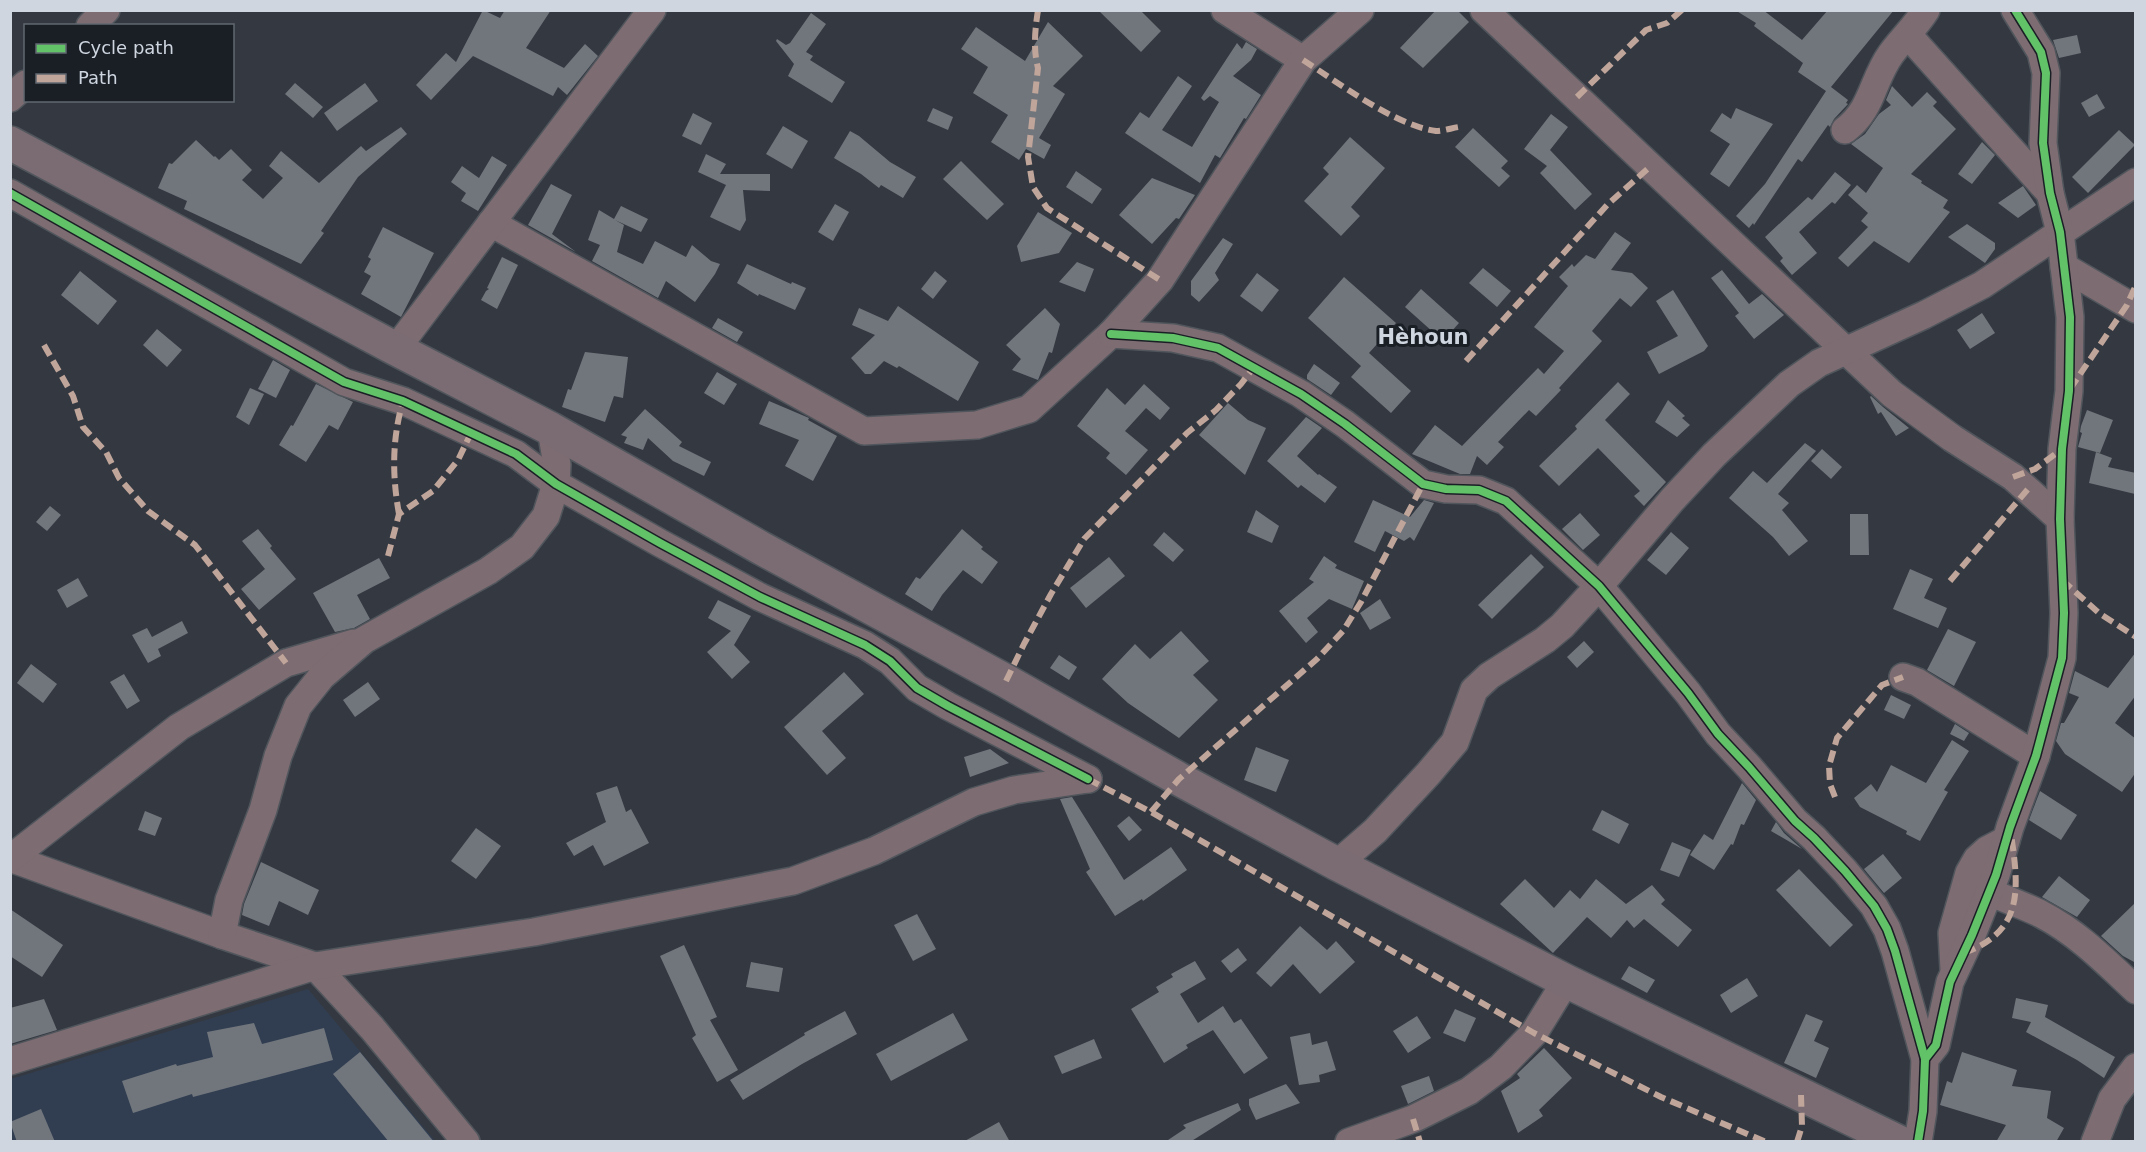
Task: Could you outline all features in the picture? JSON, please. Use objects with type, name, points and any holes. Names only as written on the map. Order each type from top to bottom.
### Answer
[{"type":"main road","points":[[10,142],[396,349],[551,429],[761,548],[1336,864],[1566,981],[1899,1142]]},
{"type":"street","points":[[92,24],[106,10]]},
{"type":"street","points":[[396,349],[652,10]]},
{"type":"street","points":[[1225,10],[1303,60]]},
{"type":"street","points":[[491,223],[864,430],[977,425],[1029,409],[1111,334],[1160,280],[1303,60],[1360,10]]},
{"type":"street","points":[[1484,10],[1892,394],[1952,438],[2013,477],[2060,519]]},
{"type":"street","points":[[1845,129],[1858,120],[1891,54],[1926,10]]},
{"type":"street","points":[[1925,1059],[1936,1045],[1950,982],[1990,892],[2036,756],[2062,658],[2064,613],[2060,519],[2070,317],[2060,232],[2050,194],[2043,143],[2046,73],[2042,52],[2015,10]]},
{"type":"street","points":[[1908,35],[2050,194]]},
{"type":"street","points":[[10,98],[24,86]]},
{"type":"street","points":[[1336,864],[1375,831],[1455,742],[1474,690],[1489,676],[1562,627],[1714,455],[1789,384],[1819,363],[1924,315],[1982,285],[2136,182]]},
{"type":"street","points":[[10,193],[344,382],[403,401],[516,454],[556,484],[660,543],[760,597],[865,645],[890,661],[918,688],[1088,779],[1014,790],[974,802],[874,851],[793,881],[534,932],[315,966],[10,1061]]},
{"type":"street","points":[[2064,267],[2136,309]]},
{"type":"street","points":[[1111,334],[1173,338],[1218,348],[1310,400],[1423,484],[1446,489],[1479,490],[1506,501],[1599,586],[1688,693],[1718,734],[1795,821],[1845,871],[1874,906],[1887,928],[1925,1059],[1923,1111],[1918,1142]]},
{"type":"street","points":[[222,935],[229,900],[263,810],[278,756],[298,706],[322,676],[364,640],[488,571],[522,547],[546,516],[556,484],[557,465],[551,429]]},
{"type":"street","points":[[11,858],[179,727],[286,663],[364,640]]},
{"type":"street","points":[[1903,676],[1934,692],[2036,756]]},
{"type":"street","points":[[1954,973],[1952,933],[1969,873],[1977,859],[1987,850],[2006,840]]},
{"type":"street","points":[[11,858],[222,935],[315,966],[372,1028],[466,1142]]},
{"type":"street","points":[[1990,892],[2043,915],[2063,928],[2110,964],[2136,990]]},
{"type":"street","points":[[1349,1142],[1413,1119],[1469,1091],[1501,1067],[1534,1033],[1566,981]]},
{"type":"street","points":[[2095,1142],[2112,1099],[2136,1067]]},
{"type":"shaded area","points":[[308,989],[435,1141],[11,1142],[11,1079]]},
{"type":"building","points":[[483,10],[500,18],[505,10],[551,10],[526,48],[564,68],[585,44],[598,56],[567,95],[558,87],[553,96],[473,56],[431,100],[416,85],[446,53],[456,62]]},
{"type":"building","points":[[1098,10],[1140,10],[1161,31],[1141,52]]},
{"type":"building","points":[[1436,10],[1457,10],[1469,22],[1423,68],[1400,48]]},
{"type":"building","points":[[1735,10],[1763,10],[1802,40],[1828,10],[1894,10],[1831,87],[1848,100],[1846,103],[1848,104],[1830,127],[1828,125],[1802,162],[1798,159],[1754,225],[1753,223],[1749,228],[1736,216],[1765,184],[1826,91],[1798,72],[1803,63],[1754,26],[1756,23]]},
{"type":"building","points":[[811,13],[826,24],[806,52],[813,56],[810,60],[845,82],[832,103],[788,76],[794,64],[776,41],[777,39],[786,45],[790,43]]},
{"type":"building","points":[[1048,22],[1083,56],[1053,86],[1065,94],[1039,138],[1051,145],[1044,159],[1026,149],[1019,160],[991,142],[1008,115],[973,93],[988,67],[961,49],[976,27],[1025,61]]},
{"type":"building","points":[[2077,35],[2081,53],[2059,58],[2053,40]]},
{"type":"building","points":[[1246,42],[1257,49],[1251,60],[1233,76],[1261,95],[1220,158],[1215,155],[1200,183],[1125,133],[1140,112],[1149,118],[1178,76],[1192,86],[1162,130],[1192,147],[1219,102],[1210,96],[1204,101],[1201,98],[1237,43],[1242,49]]},
{"type":"building","points":[[295,83],[323,107],[313,118],[285,94]]},
{"type":"building","points":[[365,83],[378,101],[337,131],[324,113]]},
{"type":"building","points":[[1892,86],[1912,107],[1927,92],[1937,102],[1933,106],[1956,129],[1911,174],[1948,200],[1943,208],[1950,212],[1909,263],[1874,241],[1848,267],[1838,258],[1868,227],[1861,221],[1868,213],[1848,195],[1857,185],[1866,193],[1883,168],[1851,144],[1865,134],[1879,114],[1891,105],[1886,100]]},
{"type":"building","points":[[2097,94],[2105,108],[2089,117],[2081,103]]},
{"type":"building","points":[[933,108],[953,117],[948,130],[927,121]]},
{"type":"building","points":[[1736,108],[1773,124],[1729,187],[1710,174],[1730,144],[1710,131],[1722,113],[1731,119]]},
{"type":"building","points":[[693,113],[712,123],[701,145],[682,136]]},
{"type":"building","points":[[1551,114],[1568,127],[1550,150],[1592,194],[1575,210],[1540,173],[1547,166],[1524,149]]},
{"type":"building","points":[[783,126],[808,141],[792,169],[766,154]]},
{"type":"building","points":[[401,127],[407,134],[358,177],[321,231],[324,233],[301,264],[184,209],[187,201],[158,188],[169,163],[172,164],[196,140],[219,160],[231,149],[252,170],[242,180],[263,199],[283,178],[269,166],[281,151],[319,183],[361,146],[366,151]]},
{"type":"building","points":[[1473,128],[1508,161],[1501,168],[1510,176],[1499,187],[1455,147]]},
{"type":"building","points":[[2119,130],[2135,145],[2088,193],[2072,177]]},
{"type":"building","points":[[850,131],[890,162],[916,177],[903,198],[881,185],[879,188],[834,158]]},
{"type":"building","points":[[1350,137],[1385,168],[1351,207],[1360,216],[1341,236],[1304,201],[1329,174],[1323,168]]},
{"type":"building","points":[[1982,142],[1995,155],[1972,184],[1958,174]]},
{"type":"building","points":[[706,154],[726,164],[720,174],[770,174],[770,191],[743,190],[746,220],[740,231],[710,217],[726,185],[698,172]]},
{"type":"building","points":[[492,156],[507,165],[478,211],[461,201],[466,193],[451,182],[462,166],[479,178]]},
{"type":"building","points":[[961,161],[1004,204],[987,220],[943,179]]},
{"type":"building","points":[[1076,171],[1102,189],[1092,204],[1066,187]]},
{"type":"building","points":[[1835,172],[1851,185],[1835,204],[1832,202],[1799,232],[1817,253],[1792,275],[1780,261],[1783,258],[1765,237],[1808,197],[1812,200]]},
{"type":"building","points":[[1152,178],[1195,195],[1179,219],[1176,218],[1152,244],[1119,215]]},
{"type":"building","points":[[551,184],[572,195],[552,234],[576,252],[528,225]]},
{"type":"building","points":[[2023,186],[2036,205],[2018,218],[1998,203]]},
{"type":"building","points":[[835,204],[849,212],[833,241],[818,232]]},
{"type":"building","points":[[621,206],[648,219],[641,232],[615,220],[624,225],[617,252],[643,264],[655,241],[686,257],[692,245],[711,261],[720,264],[695,302],[666,281],[658,298],[592,261],[600,245],[588,240],[599,210],[614,219]]},
{"type":"building","points":[[1038,212],[1072,233],[1059,253],[1021,262],[1017,246]]},
{"type":"building","points":[[1967,224],[1995,243],[1995,249],[1985,263],[1948,237]]},
{"type":"building","points":[[383,227],[434,253],[401,317],[361,294],[371,276],[364,272],[371,259],[368,257]]},
{"type":"building","points":[[1615,232],[1631,243],[1611,270],[1632,273],[1648,288],[1631,307],[1620,298],[1592,331],[1602,341],[1559,388],[1561,390],[1536,416],[1529,410],[1498,442],[1504,447],[1487,465],[1477,456],[1470,474],[1460,474],[1412,454],[1435,425],[1462,446],[1538,368],[1544,374],[1564,351],[1534,327],[1568,286],[1559,277],[1572,264],[1574,267],[1586,255],[1595,259]]},
{"type":"building","points":[[1223,238],[1233,244],[1215,273],[1219,280],[1199,302],[1191,295],[1191,281]]},
{"type":"building","points":[[502,257],[518,265],[497,309],[481,300],[489,289],[487,288]]},
{"type":"building","points":[[1077,262],[1094,269],[1085,292],[1059,282]]},
{"type":"building","points":[[747,264],[791,284],[792,282],[806,288],[795,310],[759,294],[758,296],[737,283]]},
{"type":"building","points":[[1483,268],[1511,291],[1497,307],[1469,283]]},
{"type":"building","points":[[1722,270],[1749,304],[1762,294],[1784,315],[1754,339],[1735,316],[1739,313],[1711,278]]},
{"type":"building","points":[[80,271],[117,301],[98,325],[61,295]]},
{"type":"building","points":[[935,271],[947,281],[933,299],[921,289]]},
{"type":"building","points":[[1257,273],[1279,290],[1262,312],[1240,296]]},
{"type":"building","points":[[1344,277],[1396,323],[1369,353],[1411,391],[1391,413],[1351,377],[1361,366],[1308,318]]},
{"type":"building","points":[[1421,289],[1459,323],[1443,341],[1405,307]]},
{"type":"building","points":[[1673,290],[1708,346],[1704,351],[1659,374],[1647,352],[1678,336],[1656,301]]},
{"type":"building","points":[[898,306],[979,362],[958,401],[899,366],[897,368],[884,361],[871,374],[865,374],[851,358],[875,335],[852,325],[859,308],[888,321]]},
{"type":"building","points":[[1045,308],[1060,324],[1052,353],[1049,352],[1038,380],[1012,370],[1021,359],[1006,345]]},
{"type":"building","points":[[1982,313],[1995,333],[1970,349],[1957,330]]},
{"type":"building","points":[[718,318],[743,332],[737,342],[712,328]]},
{"type":"building","points":[[157,329],[182,350],[167,367],[143,345]]},
{"type":"building","points":[[585,352],[628,357],[623,398],[614,396],[605,422],[562,407]]},
{"type":"building","points":[[273,360],[290,370],[276,398],[258,389]]},
{"type":"building","points":[[1314,364],[1340,383],[1331,395],[1307,379]]},
{"type":"building","points":[[717,372],[737,384],[724,405],[704,393]]},
{"type":"building","points":[[1618,382],[1630,394],[1605,420],[1666,482],[1644,506],[1634,496],[1640,491],[1598,448],[1559,486],[1539,466],[1577,429],[1575,426]]},
{"type":"building","points":[[316,384],[353,402],[338,430],[329,425],[306,462],[279,445],[291,425],[293,426]]},
{"type":"building","points":[[1144,384],[1170,408],[1160,420],[1146,408],[1125,431],[1148,450],[1126,475],[1106,458],[1110,453],[1077,426],[1107,388],[1125,405]]},
{"type":"building","points":[[250,388],[264,394],[249,425],[236,417]]},
{"type":"building","points":[[1871,396],[1909,428],[1896,436],[1881,412],[1878,414]]},
{"type":"building","points":[[1668,400],[1685,416],[1682,418],[1690,425],[1677,437],[1655,422]]},
{"type":"building","points":[[769,401],[809,418],[808,420],[837,436],[813,481],[785,466],[799,440],[759,424]]},
{"type":"building","points":[[1228,403],[1248,420],[1266,428],[1245,475],[1199,435]]},
{"type":"building","points":[[645,409],[682,442],[679,446],[711,462],[704,476],[673,461],[648,438],[643,450],[624,443],[627,437],[621,435]]},
{"type":"building","points":[[2087,410],[2113,420],[2100,453],[2078,447],[2082,433],[2080,432],[2081,426]]},
{"type":"building","points":[[1306,417],[1322,428],[1297,456],[1318,475],[1337,487],[1325,503],[1301,485],[1298,488],[1267,461]]},
{"type":"building","points":[[1805,443],[1816,451],[1778,494],[1789,503],[1782,510],[1808,541],[1789,556],[1773,537],[1729,498],[1753,471],[1767,483]]},
{"type":"building","points":[[1822,449],[1842,467],[1831,479],[1811,461]]},
{"type":"building","points":[[2096,452],[2112,458],[2108,467],[2136,473],[2135,494],[2089,483]]},
{"type":"building","points":[[1373,500],[1410,517],[1424,500],[1434,503],[1414,541],[1410,537],[1404,541],[1385,531],[1375,552],[1354,542]]},
{"type":"building","points":[[50,506],[61,515],[47,531],[36,522]]},
{"type":"building","points":[[1256,510],[1279,526],[1272,543],[1247,532]]},
{"type":"building","points":[[1580,513],[1600,535],[1583,550],[1562,529]]},
{"type":"building","points":[[1850,514],[1868,514],[1869,555],[1850,555]]},
{"type":"building","points":[[258,529],[272,546],[270,548],[296,579],[259,610],[241,589],[265,569],[242,541]]},
{"type":"building","points":[[962,529],[983,547],[981,549],[998,562],[982,584],[963,570],[932,611],[905,594],[916,577],[920,579]]},
{"type":"building","points":[[1164,532],[1184,550],[1173,562],[1153,545]]},
{"type":"building","points":[[1671,532],[1689,548],[1666,575],[1647,560]]},
{"type":"building","points":[[1531,554],[1544,567],[1492,619],[1478,605]]},
{"type":"building","points":[[1324,556],[1337,565],[1335,568],[1364,581],[1352,609],[1329,599],[1307,618],[1318,632],[1306,643],[1279,611],[1314,582],[1309,579]]},
{"type":"building","points":[[1109,557],[1125,576],[1086,608],[1070,588]]},
{"type":"building","points":[[379,558],[390,578],[357,595],[370,619],[354,628],[335,632],[313,593]]},
{"type":"building","points":[[1910,569],[1933,579],[1924,598],[1947,608],[1938,628],[1893,609]]},
{"type":"building","points":[[78,578],[88,596],[67,608],[57,590]]},
{"type":"building","points":[[1380,599],[1391,618],[1370,630],[1360,613]]},
{"type":"building","points":[[718,600],[751,616],[734,645],[750,662],[732,679],[707,652],[731,631],[708,618]]},
{"type":"building","points":[[182,621],[188,633],[158,649],[161,656],[148,663],[132,635],[147,628],[152,637]]},
{"type":"building","points":[[1948,629],[1976,642],[1954,686],[1927,670]]},
{"type":"building","points":[[1181,631],[1209,661],[1193,675],[1218,700],[1179,738],[1128,703],[1102,679],[1135,644],[1150,659]]},
{"type":"building","points":[[1584,641],[1594,652],[1577,668],[1567,657]]},
{"type":"building","points":[[2136,652],[2136,695],[2115,723],[2136,739],[2136,772],[2122,792],[2065,754],[2056,741],[2061,723],[2064,723],[2079,697],[2069,693],[2075,671],[2108,688]]},
{"type":"building","points":[[1059,655],[1077,667],[1069,680],[1050,668]]},
{"type":"building","points":[[31,664],[57,684],[43,703],[17,683]]},
{"type":"building","points":[[844,672],[864,694],[822,731],[846,758],[827,775],[784,727]]},
{"type":"building","points":[[124,674],[140,701],[127,709],[110,682]]},
{"type":"building","points":[[368,682],[380,699],[355,717],[343,700]]},
{"type":"building","points":[[1891,695],[1911,705],[1904,719],[1884,710]]},
{"type":"building","points":[[1955,724],[1969,733],[1964,741],[1950,734]]},
{"type":"building","points":[[1952,740],[1969,751],[1944,790],[1948,792],[1920,841],[1906,834],[1907,831],[1860,807],[1854,798],[1871,784],[1877,792],[1891,765],[1926,783]]},
{"type":"building","points":[[1256,747],[1289,760],[1276,792],[1244,780]]},
{"type":"building","points":[[990,749],[1009,763],[970,777],[964,757]]},
{"type":"building","points":[[1742,783],[1756,800],[1744,825],[1741,824],[1733,845],[1731,844],[1714,870],[1690,855],[1704,834],[1713,840]]},
{"type":"building","points":[[617,786],[626,812],[631,809],[649,843],[604,866],[593,845],[574,856],[566,843],[606,822],[596,793]]},
{"type":"building","points":[[2040,791],[2077,815],[2061,840],[2029,820]]},
{"type":"building","points":[[1072,797],[1124,880],[1171,847],[1187,870],[1143,901],[1142,899],[1115,916],[1086,872],[1090,869],[1060,799]]},
{"type":"building","points":[[1602,810],[1629,824],[1619,844],[1592,830]]},
{"type":"building","points":[[145,811],[162,818],[155,836],[138,830]]},
{"type":"building","points":[[1129,816],[1142,830],[1129,841],[1117,826]]},
{"type":"building","points":[[1776,822],[1784,833],[1802,849],[1771,831]]},
{"type":"building","points":[[476,828],[501,846],[476,879],[451,861]]},
{"type":"building","points":[[1672,842],[1691,850],[1679,877],[1660,870]]},
{"type":"building","points":[[1883,854],[1902,878],[1884,893],[1864,869]]},
{"type":"building","points":[[261,862],[319,890],[308,915],[279,901],[269,926],[242,915],[244,904]]},
{"type":"building","points":[[1799,869],[1853,925],[1830,947],[1776,890]]},
{"type":"building","points":[[2059,876],[2090,900],[2077,917],[2042,897]]},
{"type":"building","points":[[1525,879],[1554,908],[1570,890],[1580,899],[1596,879],[1626,904],[1652,885],[1665,900],[1661,904],[1692,930],[1678,947],[1644,919],[1634,928],[1627,920],[1611,938],[1587,917],[1553,953],[1500,904]]},
{"type":"building","points":[[2136,902],[2136,963],[2123,956],[2101,936]]},
{"type":"building","points":[[10,909],[63,945],[42,977],[10,956]]},
{"type":"building","points":[[917,914],[936,949],[913,961],[894,925]]},
{"type":"building","points":[[1300,926],[1327,950],[1336,941],[1355,962],[1320,994],[1293,964],[1271,987],[1256,973]]},
{"type":"building","points":[[684,945],[717,1017],[710,1020],[738,1070],[717,1082],[692,1038],[696,1035],[660,956]]},
{"type":"building","points":[[1238,948],[1247,960],[1231,973],[1221,961]]},
{"type":"building","points":[[1195,961],[1206,979],[1180,994],[1198,1023],[1223,1006],[1234,1023],[1241,1019],[1268,1058],[1244,1074],[1213,1030],[1186,1045],[1188,1048],[1164,1063],[1131,1009],[1159,992],[1156,987],[1173,977],[1171,974]]},
{"type":"building","points":[[751,962],[783,968],[779,992],[746,987]]},
{"type":"building","points":[[1629,966],[1655,980],[1647,993],[1621,979]]},
{"type":"building","points":[[1747,978],[1758,996],[1731,1013],[1720,995]]},
{"type":"building","points":[[2016,998],[2048,1005],[2045,1017],[2115,1057],[2104,1078],[2026,1032],[2031,1022],[2012,1018]]},
{"type":"building","points":[[44,999],[57,1030],[10,1044],[10,1008]]},
{"type":"building","points":[[1455,1009],[1476,1018],[1465,1042],[1443,1033]]},
{"type":"building","points":[[845,1011],[857,1034],[743,1100],[730,1080],[805,1035],[804,1033]]},
{"type":"building","points":[[953,1013],[968,1040],[891,1081],[876,1054]]},
{"type":"building","points":[[1806,1014],[1823,1021],[1814,1041],[1829,1048],[1816,1078],[1784,1063]]},
{"type":"building","points":[[1417,1016],[1431,1038],[1408,1053],[1393,1031]]},
{"type":"building","points":[[254,1023],[262,1044],[324,1028],[333,1060],[193,1097],[192,1094],[133,1113],[122,1081],[176,1064],[177,1066],[213,1057],[207,1032]]},
{"type":"building","points":[[1310,1033],[1312,1045],[1327,1041],[1336,1070],[1319,1075],[1320,1082],[1299,1085],[1290,1037]]},
{"type":"building","points":[[1094,1039],[1102,1058],[1062,1074],[1054,1056]]},
{"type":"building","points":[[1544,1048],[1572,1078],[1539,1110],[1543,1116],[1518,1133],[1501,1091],[1520,1078],[1517,1074]]},
{"type":"building","points":[[360,1052],[434,1142],[389,1142],[333,1074]]},
{"type":"building","points":[[1962,1052],[2017,1070],[2012,1086],[2051,1091],[2047,1118],[2064,1128],[2056,1142],[1996,1142],[2006,1125],[1940,1105],[1947,1081],[1952,1083]]},
{"type":"building","points":[[1429,1076],[1434,1091],[1408,1104],[1401,1086]]},
{"type":"building","points":[[1286,1084],[1300,1103],[1256,1120],[1249,1105],[1249,1099]]},
{"type":"building","points":[[1238,1103],[1241,1110],[1190,1142],[1165,1142],[1186,1128],[1183,1125]]},
{"type":"building","points":[[41,1109],[55,1142],[17,1142],[10,1122]]},
{"type":"building","points":[[999,1122],[1010,1142],[963,1142]]},
{"type":"marked path","points":[[1038,10],[1035,39],[1038,68],[1028,157],[1033,187],[1047,208],[1160,280]]},
{"type":"marked path","points":[[1577,97],[1646,30],[1667,23],[1682,10]]},
{"type":"marked path","points":[[1303,60],[1367,102],[1403,121],[1436,131],[1459,127]]},
{"type":"marked path","points":[[1466,361],[1608,204],[1651,166]]},
{"type":"marked path","points":[[2070,389],[2127,305],[2136,285]]},
{"type":"marked path","points":[[44,345],[73,396],[83,427],[106,452],[119,478],[148,511],[195,545],[286,663]]},
{"type":"marked path","points":[[1006,681],[1051,594],[1084,539],[1187,433],[1216,410],[1254,367]]},
{"type":"marked path","points":[[399,514],[394,457],[403,401]]},
{"type":"marked path","points":[[388,556],[399,514],[433,491],[458,460],[471,433]]},
{"type":"marked path","points":[[2013,477],[2035,469],[2062,449]]},
{"type":"marked path","points":[[1151,812],[1179,779],[1317,659],[1343,631],[1361,602],[1423,484]]},
{"type":"marked path","points":[[1950,581],[2028,489]]},
{"type":"marked path","points":[[2062,580],[2099,613],[2136,637]]},
{"type":"marked path","points":[[1835,797],[1830,784],[1829,766],[1837,738],[1882,685],[1903,677]]},
{"type":"marked path","points":[[1088,779],[1151,812],[1534,1033],[1661,1097],[1766,1142]]},
{"type":"marked path","points":[[1964,953],[1984,944],[1998,933],[2013,906],[2015,873],[2011,834]]},
{"type":"marked path","points":[[1797,1142],[1802,1126],[1801,1095]]},
{"type":"marked path","points":[[1413,1119],[1420,1142]]},
{"type":"cycle path","points":[[1918,1142],[1923,1111],[1925,1059],[1936,1045],[1950,982],[1996,875],[2010,827],[2036,756],[2062,658],[2064,613],[2060,519],[2062,449],[2069,391],[2070,317],[2060,232],[2050,193],[2043,143],[2046,73],[2041,52],[2015,10]]},
{"type":"cycle path","points":[[10,193],[344,382],[403,401],[516,454],[556,484],[660,543],[760,597],[865,645],[890,661],[917,688],[1088,779]]},
{"type":"cycle path","points":[[1111,334],[1173,338],[1218,348],[1301,394],[1345,424],[1423,484],[1446,489],[1479,490],[1506,501],[1599,586],[1688,693],[1718,734],[1795,821],[1845,871],[1874,906],[1887,929],[1895,951],[1925,1059]]},
{"type":"district","name":"Hèhoun","points":[[1423,337]]}]
